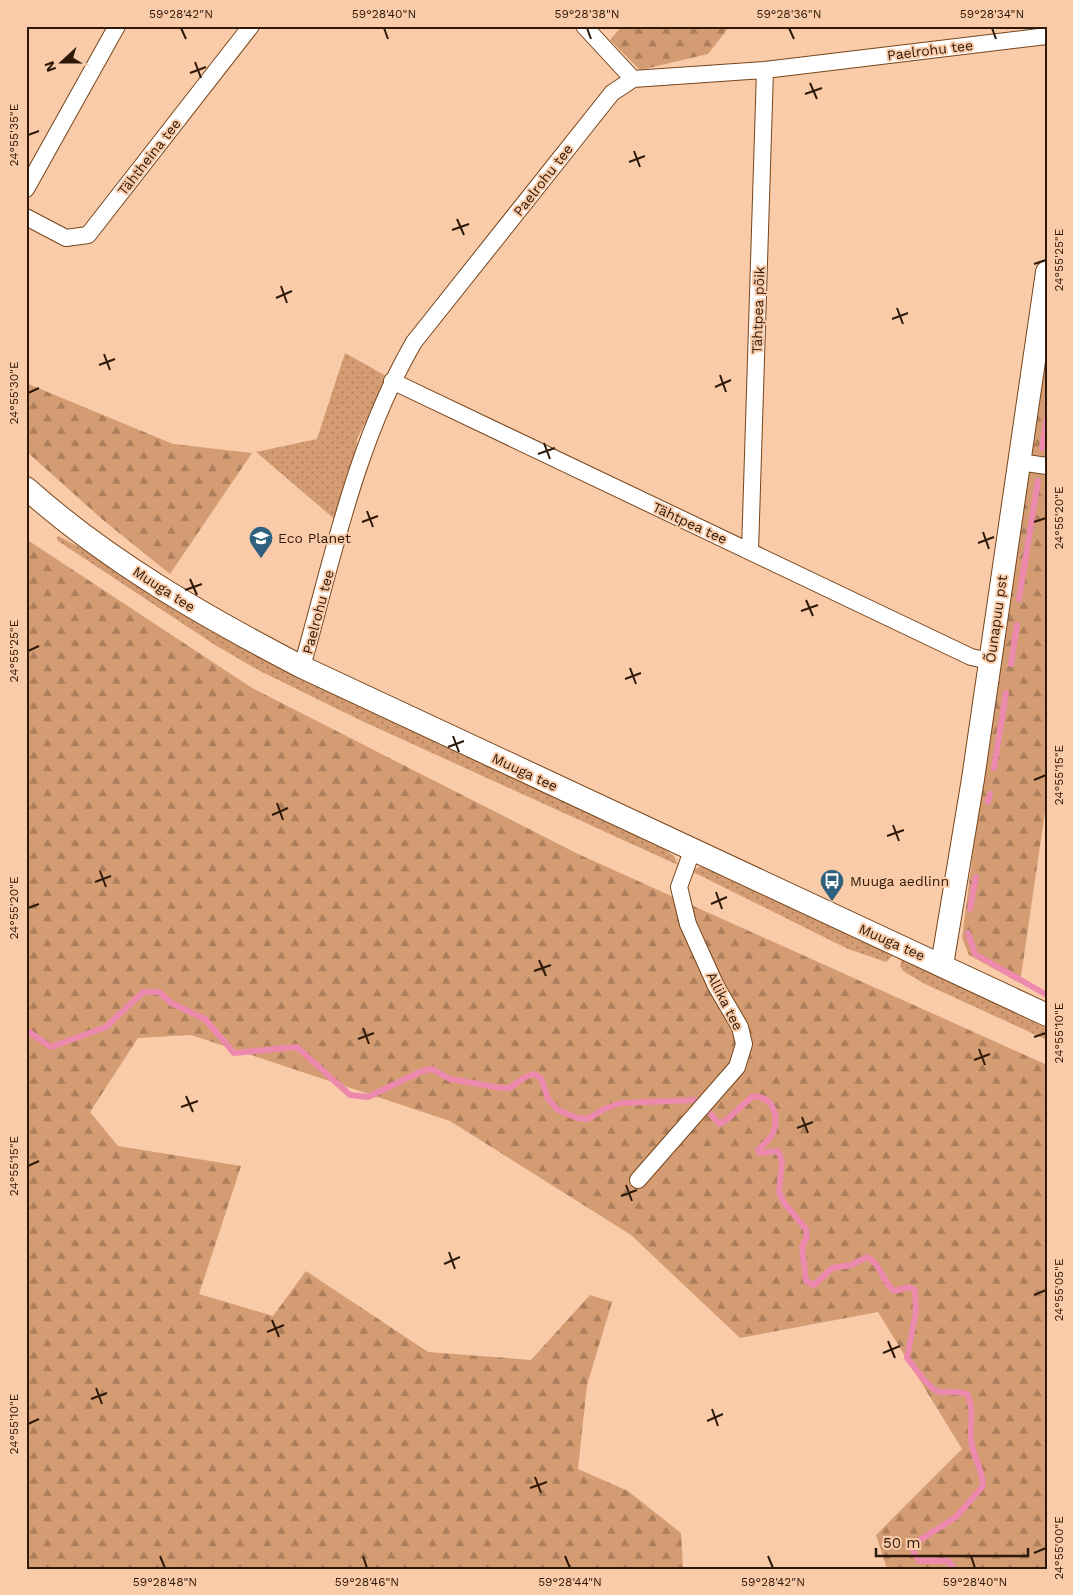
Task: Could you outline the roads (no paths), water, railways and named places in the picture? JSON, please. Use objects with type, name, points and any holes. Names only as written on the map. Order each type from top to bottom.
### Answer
[{"type":"main road","name":"Õunapuu pst","points":[[942,965],[990,660],[1047,272]]},
{"type":"main road","name":"Muuga tee","points":[[26,488],[62,520],[126,565],[212,621],[302,667],[692,851],[1047,1015]]},
{"type":"street","points":[[26,189],[117,26]]},
{"type":"street","name":"Tähtheina tee","points":[[26,217],[66,238],[88,235],[251,26]]},
{"type":"street","points":[[584,26],[633,79]]},
{"type":"street","name":"Paelrohu tee","points":[[302,667],[363,456],[392,381],[414,342],[612,93],[633,79],[765,70],[1047,36]]},
{"type":"street","name":"Tähtpea põik","points":[[750,551],[765,70]]},
{"type":"street","name":"Tähtpea tee","points":[[392,381],[971,657],[990,660]]},
{"type":"street","points":[[1019,462],[1047,466]]},
{"type":"street","name":"Allika tee","points":[[638,1180],[737,1067],[744,1044],[740,1027],[716,986],[688,924],[679,888],[692,851]]},
{"type":"waterway","points":[[1042,448],[1047,418]]},
{"type":"waterway","points":[[1019,599],[1038,481]]},
{"type":"waterway","points":[[1011,664],[1017,625]]},
{"type":"waterway","points":[[994,768],[1006,693]]},
{"type":"waterway","points":[[988,802],[990,794]]},
{"type":"waterway","points":[[970,909],[976,877]]},
{"type":"waterway","points":[[968,933],[975,954],[1047,995]]},
{"type":"waterway","points":[[26,1030],[51,1047],[106,1027],[143,992],[159,992],[171,1003],[205,1019],[234,1053],[297,1047],[350,1095],[368,1097],[422,1071],[432,1069],[450,1079],[501,1088],[510,1088],[525,1077],[534,1074],[541,1078],[548,1099],[558,1110],[577,1118],[588,1119],[604,1109],[621,1103],[696,1100]]},
{"type":"waterway","points":[[708,1111],[719,1124],[753,1096],[766,1100],[773,1109],[775,1121],[772,1135],[758,1150],[759,1153],[778,1151],[782,1161],[779,1192],[784,1203],[806,1229],[807,1236],[802,1247],[806,1281],[814,1285],[832,1268],[851,1265],[867,1257],[876,1264],[894,1291],[909,1287],[915,1290],[916,1312],[907,1358],[936,1391],[968,1395],[971,1412],[972,1444],[982,1479],[983,1486],[956,1517],[912,1545],[919,1561],[948,1561],[955,1569]]},
{"type":"place","name":"Eco Planet","points":[[261,559]]},
{"type":"place","name":"Muuga aedlinn","points":[[832,902]]}]
